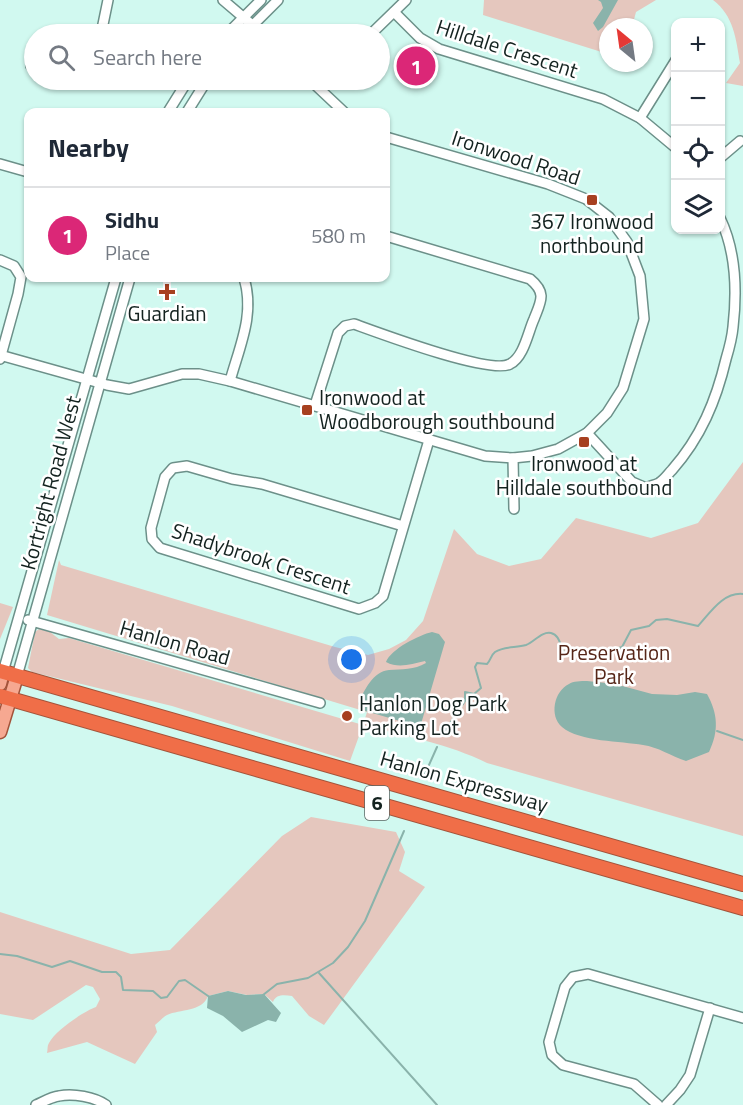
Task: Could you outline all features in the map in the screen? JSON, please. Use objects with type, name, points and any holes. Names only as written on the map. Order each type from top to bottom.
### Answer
[{"type":"highway","name":"Hanlon Expressway","points":[[5,676],[743,884]]},
{"type":"highway","name":"6","points":[[5,697],[743,908]]},
{"type":"main road","name":"Kortright Road West","points":[[0,732],[5,697],[5,676]]},
{"type":"street","points":[[103,24],[108,0]]},
{"type":"street","points":[[223,0],[253,24],[278,0]]},
{"type":"street","points":[[236,24],[261,0]]},
{"type":"street","points":[[381,24],[406,0]]},
{"type":"street","name":"Hilldale Crescent","points":[[394,12],[420,38],[439,49],[603,99],[640,118],[671,145]]},
{"type":"street","points":[[640,118],[671,67]]},
{"type":"street","points":[[170,108],[182,90]]},
{"type":"street","points":[[190,108],[201,90]]},
{"type":"street","points":[[324,90],[340,108]]},
{"type":"street","name":"Ironwood Road","points":[[0,356],[129,389],[182,374],[199,374],[315,405],[485,456],[513,458],[532,456],[558,449],[587,433],[607,412],[623,388],[644,319],[640,276],[627,242],[609,217],[586,199],[548,184],[390,138]]},
{"type":"street","points":[[725,154],[740,141]]},
{"type":"street","points":[[0,164],[24,171]]},
{"type":"street","points":[[587,433],[632,482],[646,488],[660,482],[687,453],[710,413],[723,373],[733,330],[734,269],[725,232]]},
{"type":"street","points":[[315,405],[338,333],[345,326],[354,324],[444,355],[498,366],[510,364],[519,355],[542,299],[539,287],[535,283],[530,279],[390,237]]},
{"type":"street","points":[[0,260],[14,266],[21,276],[0,356]]},
{"type":"street","name":"Kortright Road West","points":[[5,676],[115,282]]},
{"type":"street","name":"Kortright Road West","points":[[5,676],[34,621],[129,282]]},
{"type":"street","points":[[230,381],[249,314],[245,282]]},
{"type":"street","name":"Shadybrook Crescent","points":[[403,526],[262,484],[232,479],[186,466],[173,468],[165,477],[151,528],[152,539],[160,548],[359,609],[375,603],[383,596],[429,441]]},
{"type":"street","points":[[513,458],[514,509]]},
{"type":"street","name":"Hanlon Road","points":[[20,617],[320,704]]},
{"type":"street","points":[[658,1105],[634,1084],[563,1065],[552,1055],[549,1041],[565,987],[573,977],[588,974],[743,1018]]},
{"type":"street","points":[[666,1105],[690,1075],[710,1008]]},
{"type":"street","points":[[36,1105],[59,1096],[79,1096],[100,1101],[106,1105]]},
{"type":"green space","points":[[484,0],[656,0],[636,12],[634,18],[599,18],[599,51],[483,15]]},
{"type":"green space","points":[[713,0],[743,0],[743,86],[726,83],[740,63],[730,21],[726,13]]},
{"type":"green space","name":"Preservation Park","points":[[743,462],[743,836],[487,763],[442,746],[363,725],[367,712],[47,615],[59,560],[61,565],[368,655],[389,649],[406,640],[423,621],[454,529],[477,554],[509,566],[541,559],[576,518],[651,538],[698,523]]},
{"type":"green space","points":[[0,603],[13,607],[0,639]]},
{"type":"green space","points":[[39,629],[50,632],[59,639],[69,638],[363,725],[350,761],[172,706],[32,672],[28,668],[35,632]]},
{"type":"green space","points":[[311,817],[396,832],[405,852],[399,871],[425,887],[324,1025],[309,1016],[292,996],[278,996],[273,1002],[264,994],[247,995],[228,991],[208,996],[201,1005],[164,1017],[155,1025],[157,1032],[135,1064],[87,1042],[47,1053],[48,1044],[63,1027],[96,1007],[100,999],[93,987],[86,985],[33,1020],[0,1014],[0,912],[131,954],[170,950],[282,836]]},
{"type":"water","points":[[598,0],[618,0],[608,18],[599,18],[598,31],[593,23],[603,8]]},
{"type":"water","points":[[432,632],[439,634],[445,642],[421,724],[417,726],[362,710],[358,704],[370,682],[378,674],[383,671],[412,668],[426,663],[425,661],[400,666],[386,662],[399,648],[413,639]]},
{"type":"water","points":[[587,681],[615,684],[652,694],[677,695],[695,692],[707,694],[716,723],[709,752],[686,761],[649,746],[590,738],[570,732],[562,727],[556,717],[557,698],[564,687],[571,683]]},
{"type":"water","points":[[228,991],[246,995],[264,994],[281,1013],[276,1022],[268,1020],[242,1032],[223,1016],[207,1008],[208,996]]},
{"type":"waterway","points":[[442,735],[465,701],[465,692],[474,694],[481,688],[475,667],[477,663],[487,664],[494,653],[499,650],[526,645],[541,635],[551,633],[557,636],[566,655],[579,653],[586,657],[596,652],[622,647],[631,630],[649,626],[656,620],[667,619],[698,626],[723,600],[729,596],[743,594]]},
{"type":"waterway","points":[[717,731],[743,740]]},
{"type":"waterway","points":[[425,774],[437,747]]},
{"type":"waterway","points":[[263,995],[277,984],[308,978],[333,963],[348,947],[365,921],[404,831]]},
{"type":"waterway","points":[[0,954],[17,956],[52,967],[70,961],[102,972],[116,972],[121,977],[123,990],[153,991],[161,998],[167,997],[179,981],[185,980],[211,998]]},
{"type":"waterway","points":[[319,973],[437,1105]]},
{"type":"place","name":"Sidhu","points":[[416,66]]},
{"type":"place","name":"367 Ironwood northbound","points":[[592,200]]},
{"type":"place","name":"Guardian","points":[[167,292]]},
{"type":"place","name":"Ironwood at Woodborough southbound","points":[[307,410]]},
{"type":"place","name":"Ironwood at Hilldale southbound","points":[[584,442]]},
{"type":"place","name":"Hanlon Dog Park Parking Lot","points":[[347,716]]}]
